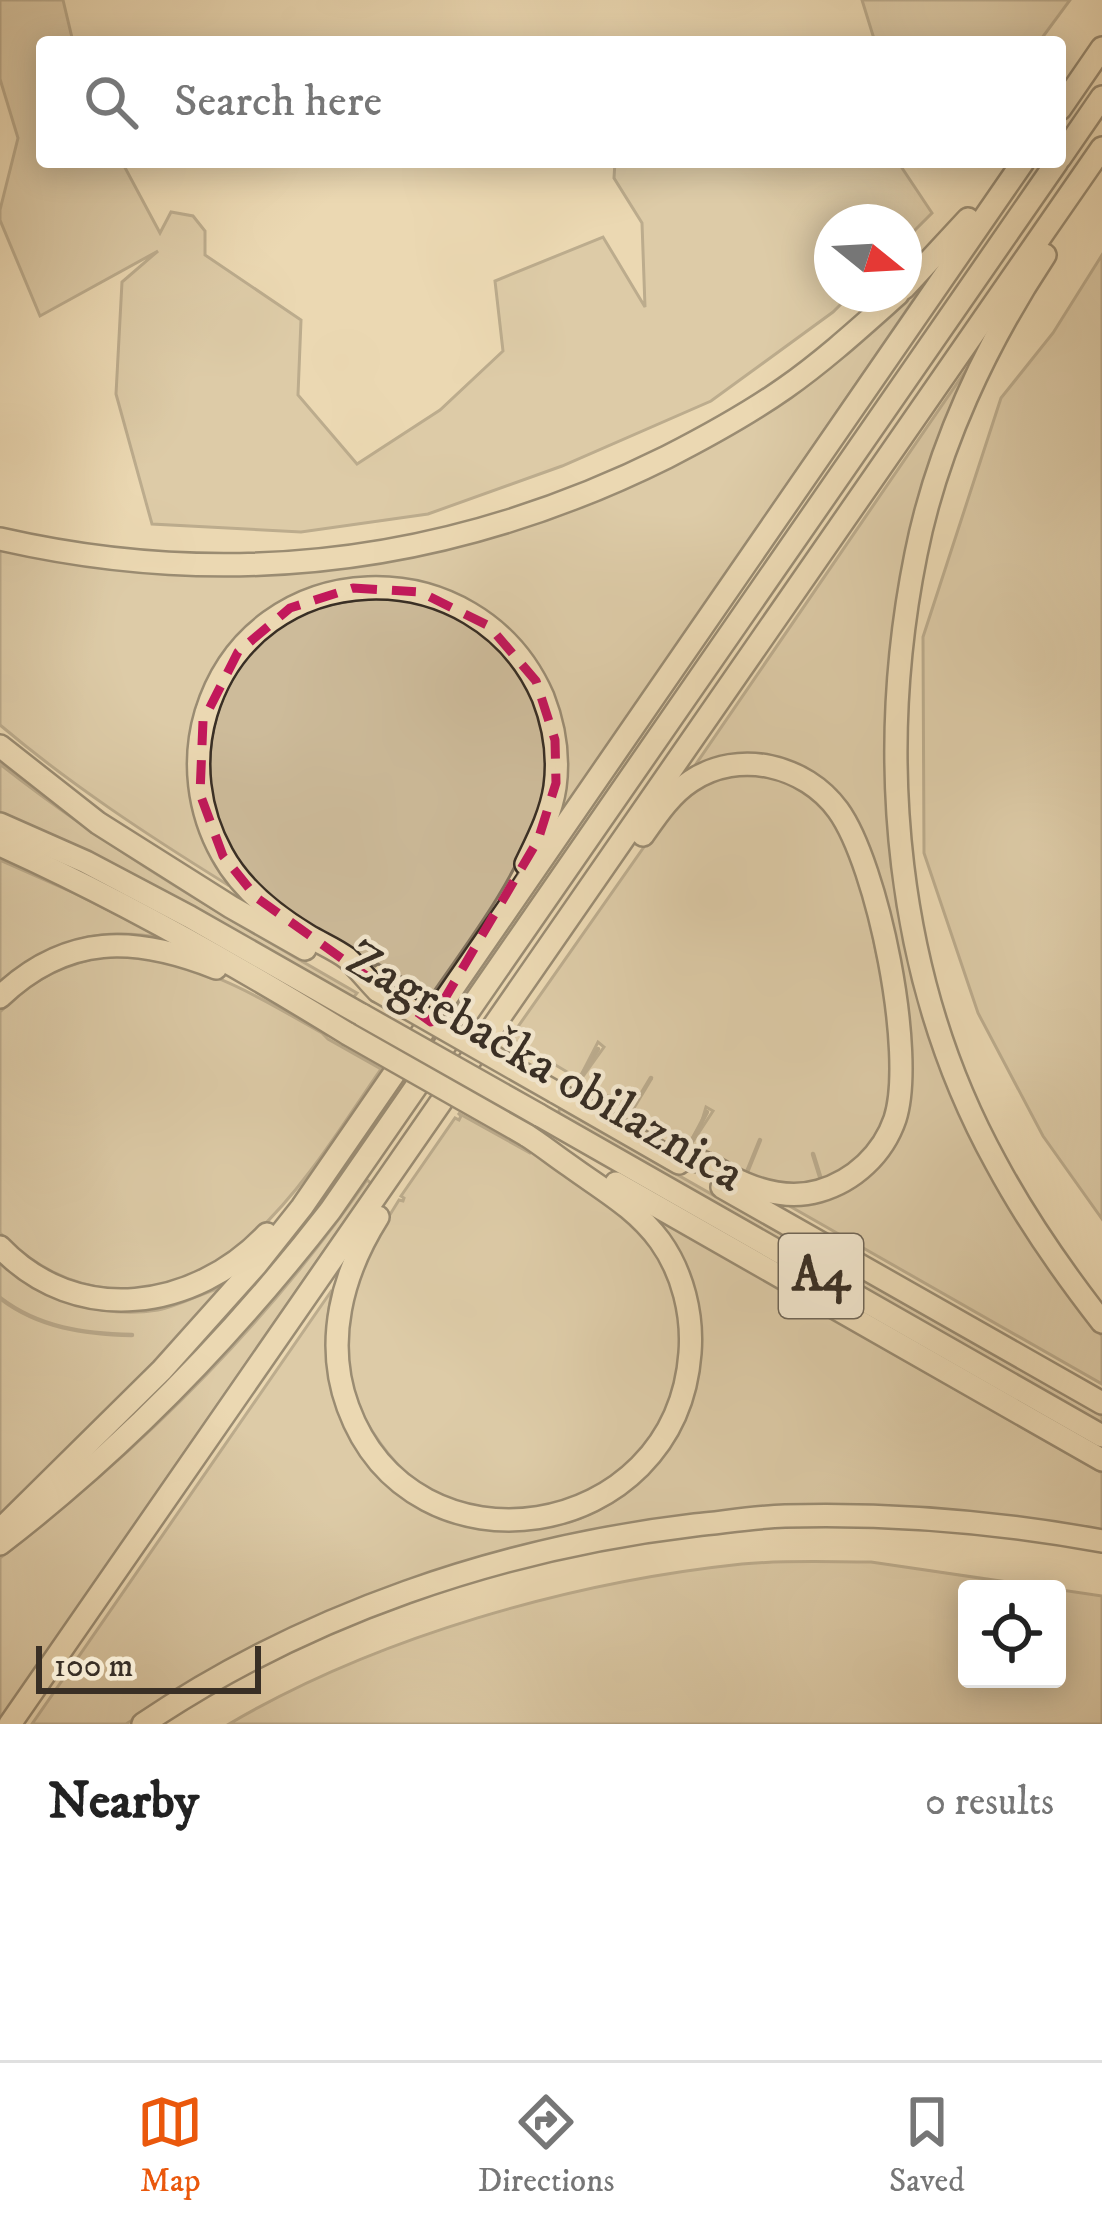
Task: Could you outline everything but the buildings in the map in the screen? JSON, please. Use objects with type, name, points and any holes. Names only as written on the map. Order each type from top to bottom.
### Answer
[{"type":"highway","points":[[1066,100],[1102,48]]},
{"type":"highway","points":[[1066,150],[1102,97]]},
{"type":"highway","points":[[10,1724],[1098,153]]},
{"type":"highway","points":[[1098,153],[1091,184],[1005,318],[964,404],[936,479],[916,551],[904,626],[896,766],[899,844],[909,908],[940,1031],[994,1161],[1066,1276],[1102,1322]]},
{"type":"highway","points":[[922,270],[986,196],[1018,168]]},
{"type":"highway","points":[[0,1529],[196,1333],[256,1265],[322,1178],[1019,168]]},
{"type":"highway","points":[[0,1544],[92,1470],[185,1381],[330,1211],[1053,168]]},
{"type":"highway","points":[[0,539],[105,558],[196,566],[283,565],[384,553],[460,537],[554,508],[718,431],[788,387],[876,312]]},
{"type":"highway","points":[[378,991],[346,958],[285,921],[243,883],[215,839],[200,794],[203,721],[224,672],[254,634],[309,600],[377,587],[420,592],[446,601],[489,626],[536,681],[555,740],[553,798],[532,853],[488,925],[478,954]]},
{"type":"highway","points":[[0,746],[98,823],[231,907],[378,991]]},
{"type":"highway","points":[[603,868],[635,846],[665,805],[692,780],[735,765],[771,766],[813,785],[841,814],[861,858],[879,924],[896,1012],[902,1081],[894,1123],[871,1160],[838,1184],[795,1195],[754,1188],[702,1161],[671,1158]]},
{"type":"highway","name":"Zagrebačka obilaznica","points":[[0,824],[170,906],[362,1015],[533,1125],[1102,1436]]},
{"type":"highway","points":[[0,845],[277,990],[348,1034],[533,1125],[565,1163],[636,1214],[669,1256],[682,1287],[691,1348],[685,1390],[655,1449],[626,1480],[569,1512],[523,1520],[482,1518],[457,1512],[417,1492],[379,1459],[352,1418],[344,1396],[337,1352],[339,1313],[356,1256],[431,1138],[441,1102]]},
{"type":"highway","points":[[0,997],[59,957],[124,944],[178,954],[260,991],[277,990]]},
{"type":"highway","name":"Zagrebačka obilaznica","points":[[378,991],[1102,1403]]},
{"type":"highway","points":[[556,1154],[569,1157],[1102,1460]]},
{"type":"highway","points":[[0,1247],[37,1276],[76,1293],[123,1300],[161,1297],[188,1289],[240,1259],[322,1178]]},
{"type":"highway","points":[[143,1724],[239,1667],[367,1606],[483,1567],[585,1543],[782,1516],[961,1521],[1102,1541]]},
{"type":"highlighted area","points":[[353,588],[420,592],[489,626],[536,681],[555,740],[556,783],[538,840],[431,1022],[257,898],[223,856],[200,794],[203,721],[238,652],[290,608]]},
{"type":"shaded area","points":[[0,0],[63,0],[72,36],[36,36],[36,168],[125,168],[160,233],[171,212],[193,216],[205,231],[205,255],[301,320],[298,395],[357,464],[440,410],[503,351],[495,281],[603,237],[645,307],[642,223],[614,178],[615,168],[902,168],[932,213],[922,223],[922,204],[814,204],[814,312],[833,312],[711,401],[562,466],[428,514],[301,532],[152,524],[116,394],[122,282],[158,251],[40,316],[0,220],[18,138],[0,79]]},
{"type":"shaded area","points":[[862,0],[1070,0],[1043,36],[873,36]]},
{"type":"shaded area","points":[[1102,255],[1102,1219],[1043,1136],[978,1013],[924,853],[923,637],[1001,398],[1053,333]]},
{"type":"shaded area","points":[[879,312],[905,312],[562,813],[559,719],[542,671],[497,619],[423,583],[384,577],[310,590],[276,608],[218,666],[199,703],[190,743],[228,885],[111,809],[0,725],[0,548],[75,562],[225,573],[373,562],[520,528],[591,502],[672,466],[729,430]]},
{"type":"shaded area","points":[[973,360],[894,640],[923,1004],[1077,1304],[1102,1336],[1102,1384],[786,1204],[814,1201],[901,1130],[909,1106],[912,1071],[907,1019],[883,899],[863,833],[836,790],[810,771],[709,761],[696,766]]},
{"type":"shaded area","points":[[376,597],[452,615],[498,648],[537,706],[546,749],[543,792],[529,836],[484,919],[432,994],[339,945],[270,897],[242,866],[223,833],[213,798],[214,725],[246,659],[272,633],[304,613]]},
{"type":"shaded area","points":[[0,764],[130,857],[357,993],[353,998],[126,871],[0,814]]},
{"type":"shaded area","points":[[741,774],[769,777],[806,791],[844,835],[861,884],[888,1011],[892,1075],[878,1132],[861,1156],[835,1175],[806,1184],[746,1176],[690,1146],[713,1111],[706,1107],[688,1145],[579,1082],[604,1047],[598,1042],[579,1079],[510,1038],[672,807],[710,780]]},
{"type":"shaded area","points":[[0,860],[163,938],[116,934],[76,940],[0,981]]},
{"type":"shaded area","points":[[111,955],[168,962],[221,980],[381,1069],[331,1143],[272,1217],[238,1248],[201,1272],[160,1286],[114,1289],[81,1283],[38,1264],[0,1233],[0,1012],[51,974]]},
{"type":"shaded area","points":[[560,1108],[1102,1416],[1102,1424],[558,1114]]},
{"type":"shaded area","points":[[458,1113],[533,1151],[608,1202],[655,1250],[674,1295],[679,1363],[661,1425],[640,1454],[599,1487],[556,1505],[514,1510],[472,1505],[424,1486],[387,1452],[353,1393],[346,1336],[359,1279],[384,1225],[399,1200],[403,1201],[401,1196],[455,1118],[459,1120]]},
{"type":"shaded area","points":[[367,1180],[371,1183],[0,1720],[0,1558],[103,1474],[198,1383],[287,1285]]},
{"type":"shaded area","points":[[658,1219],[1102,1473],[1102,1532],[908,1509],[530,1545],[169,1697],[126,1724],[32,1724],[332,1290],[327,1336],[336,1403],[356,1444],[395,1486],[476,1523],[517,1529],[561,1524],[601,1509],[635,1485],[662,1455],[683,1419],[695,1379],[699,1336],[688,1273]]},
{"type":"shaded area","points":[[0,1262],[53,1296],[115,1312],[158,1310],[220,1288],[179,1337],[0,1517]]},
{"type":"shaded area","points":[[790,1562],[871,1562],[993,1580],[958,1580],[958,1688],[1066,1688],[1066,1590],[1102,1596],[1102,1724],[229,1724],[348,1665],[477,1618],[677,1572]]},
{"type":"waterway","points":[[577,1083],[598,1049]]},
{"type":"waterway","points":[[630,1113],[651,1078]]},
{"type":"waterway","points":[[689,1146],[707,1112]]},
{"type":"waterway","points":[[745,1177],[760,1140]]},
{"type":"waterway","points":[[813,1154],[822,1183]]},
{"type":"waterway","points":[[0,1298],[30,1316],[63,1327],[132,1335]]}]
